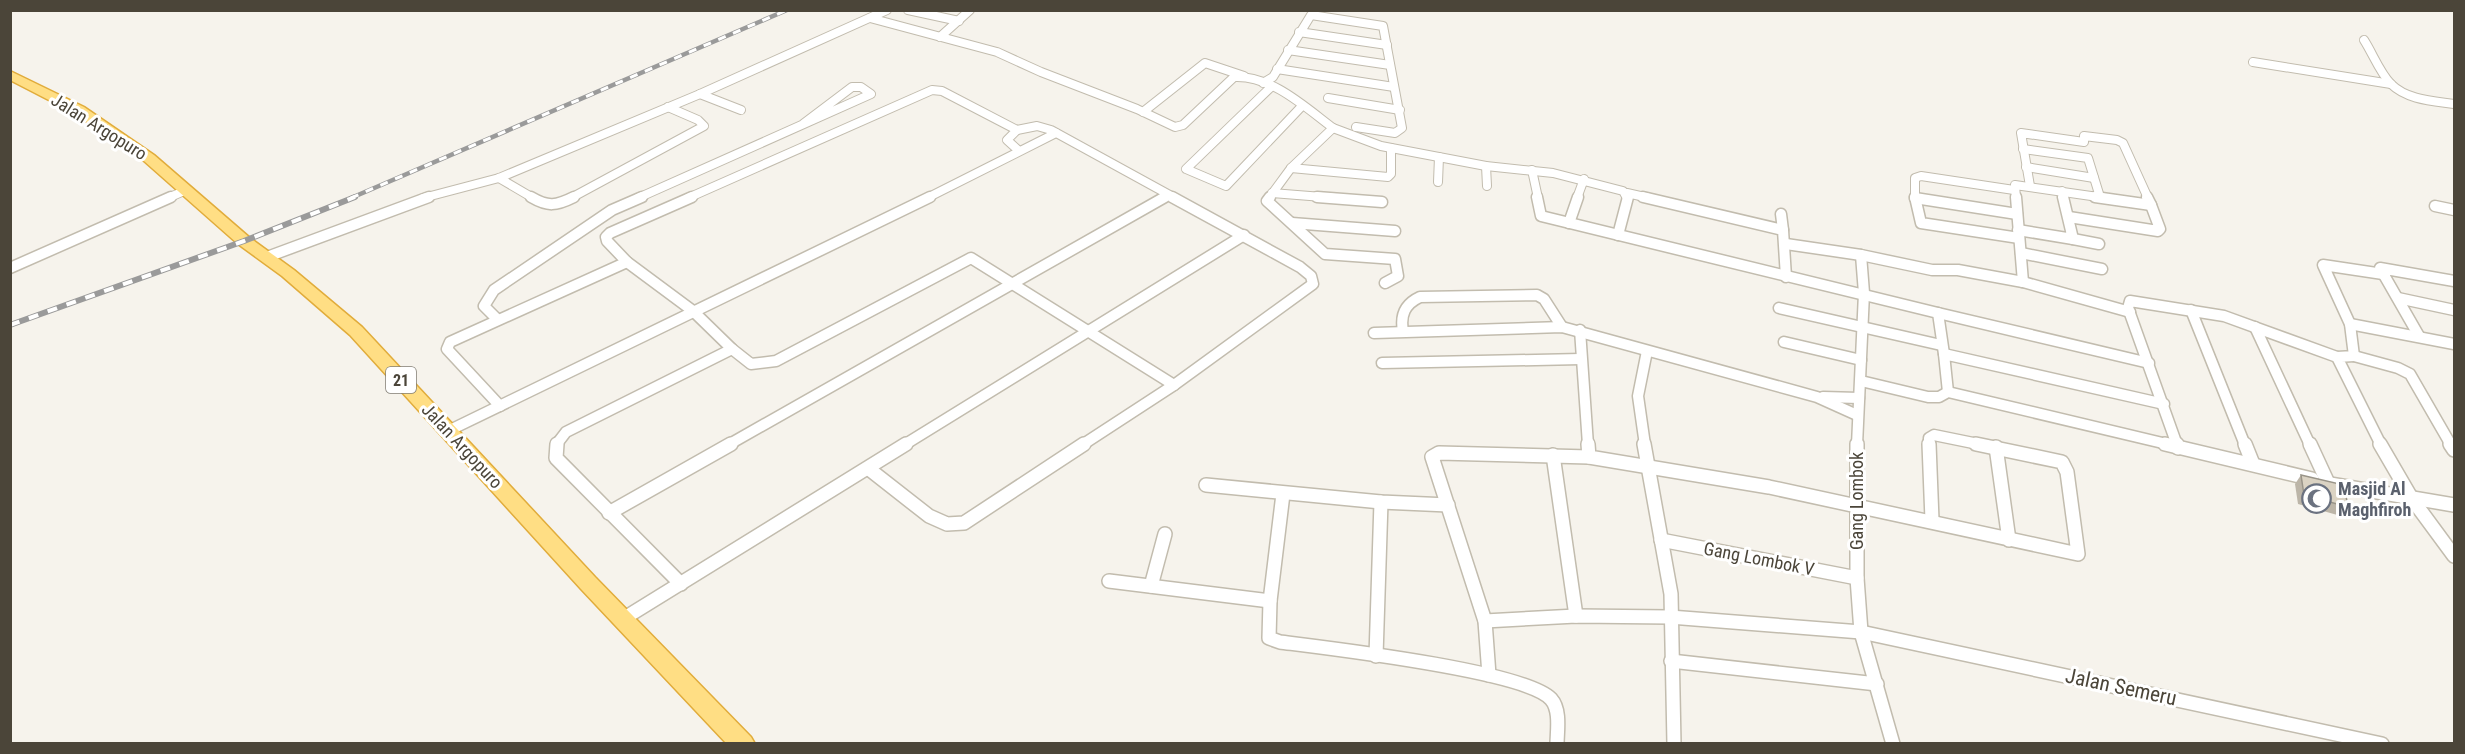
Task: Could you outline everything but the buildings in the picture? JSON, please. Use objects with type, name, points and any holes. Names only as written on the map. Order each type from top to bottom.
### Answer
[{"type":"highway","name":"Jalan Argopuro","points":[[10,75],[79,110],[149,158],[184,191],[356,331],[742,744]]},
{"type":"street","points":[[267,257],[413,201],[499,178],[700,94],[886,10]]},
{"type":"street","points":[[908,10],[959,21]]},
{"type":"street","points":[[940,37],[970,10]]},
{"type":"street","points":[[1302,106],[1226,186],[1186,169],[1267,85],[1309,16],[1383,26],[1402,128],[1395,133],[1356,126]]},
{"type":"street","points":[[870,18],[997,52],[1175,127],[1180,127],[1234,77],[1244,76]]},
{"type":"street","points":[[1299,32],[1387,45]]},
{"type":"street","points":[[2364,40],[2391,84]]},
{"type":"street","points":[[1288,50],[1390,65]]},
{"type":"street","points":[[2253,62],[2391,84],[2412,97],[2454,104]]},
{"type":"street","points":[[1143,112],[1205,63],[1267,85],[1333,128],[1364,141],[1486,166],[1532,170],[1584,179],[1627,193],[1783,230]]},
{"type":"street","points":[[1277,69],[1394,87]]},
{"type":"street","points":[[497,319],[484,306],[494,290],[612,210],[871,94],[861,87],[852,87],[803,124]]},
{"type":"street","points":[[1017,130],[942,91],[926,92],[616,229],[606,237],[607,241],[627,262],[693,311],[751,364],[776,361],[971,258],[1174,386]]},
{"type":"street","points":[[700,94],[741,110]]},
{"type":"street","points":[[1328,98],[1400,110]]},
{"type":"street","points":[[499,178],[545,205],[562,203],[704,126],[698,120],[668,107]]},
{"type":"street","points":[[869,469],[929,516],[947,524],[964,523],[1174,386],[1313,284],[1311,276],[1300,267],[1056,133],[1037,126],[1017,130],[1007,140],[1018,150]]},
{"type":"street","points":[[1333,128],[1291,168],[1267,201],[1325,254],[1395,259],[1398,276],[1385,283]]},
{"type":"street","points":[[448,431],[870,227],[1018,150],[1056,133]]},
{"type":"street","points":[[2030,186],[2021,133],[2084,142]]},
{"type":"street","points":[[2069,217],[2158,231],[2160,229],[2122,142],[2084,136],[2088,158],[2100,196]]},
{"type":"street","points":[[1291,168],[1388,177],[1391,174],[1391,148]]},
{"type":"street","points":[[2022,149],[2088,158]]},
{"type":"street","points":[[1438,182],[1439,157]]},
{"type":"street","points":[[1486,166],[1487,186]]},
{"type":"street","points":[[2026,167],[2094,178]]},
{"type":"street","points":[[1532,170],[1541,216],[2149,363]]},
{"type":"street","points":[[2014,190],[1915,178],[1915,198],[1921,223],[2073,239],[2099,244]]},
{"type":"street","points":[[1569,223],[1584,179]]},
{"type":"street","points":[[2023,282],[2014,190],[2016,184],[2151,205]]},
{"type":"street","points":[[10,268],[184,191]]},
{"type":"street","points":[[2062,191],[2073,239]]},
{"type":"street","points":[[1272,193],[1382,202]]},
{"type":"street","points":[[1618,235],[1627,193]]},
{"type":"street","points":[[609,513],[1168,195]]},
{"type":"street","points":[[1915,198],[2017,214]]},
{"type":"street","points":[[2435,206],[2454,210]]},
{"type":"street","points":[[1781,214],[1786,244],[1786,277]]},
{"type":"street","points":[[1292,223],[1395,231]]},
{"type":"street","points":[[623,619],[1244,235]]},
{"type":"street","points":[[1786,244],[1861,255],[1932,270],[1958,270],[2023,282],[2130,312]]},
{"type":"street","name":"Gang Lombok","points":[[1861,255],[1864,293],[1861,327],[1861,381],[1857,415],[1857,578],[1860,632],[1893,744]]},
{"type":"street","points":[[2022,259],[2102,269]]},
{"type":"street","points":[[501,406],[447,349],[447,346],[455,339],[497,319],[627,262]]},
{"type":"street","points":[[2354,356],[2350,324],[2323,265],[2383,274]]},
{"type":"street","points":[[2419,336],[2381,267],[2454,281]]},
{"type":"street","points":[[1403,331],[1401,317],[1410,302],[1420,297],[1538,295],[1544,299],[1562,327]]},
{"type":"street","points":[[2398,298],[2454,310]]},
{"type":"street","points":[[2178,448],[2130,312],[2128,303],[2135,300],[2224,316],[2337,357],[2354,356],[2398,368],[2410,374],[2454,450]]},
{"type":"street","points":[[1779,308],[2164,404]]},
{"type":"street","points":[[2191,310],[2253,465]]},
{"type":"street","points":[[1938,313],[1948,392]]},
{"type":"street","points":[[2350,324],[2454,344]]},
{"type":"street","points":[[1374,333],[1562,327],[1580,330],[1647,351],[1817,397],[1857,415]]},
{"type":"street","points":[[2255,327],[2328,483]]},
{"type":"street","points":[[1580,330],[1589,457]]},
{"type":"street","points":[[1784,342],[1861,360]]},
{"type":"street","points":[[681,584],[556,458],[554,449],[558,440],[566,432],[732,349]]},
{"type":"street","points":[[1647,351],[1638,396],[1647,465],[1671,594],[1674,744]]},
{"type":"street","points":[[2337,357],[2376,436],[2412,498],[2454,556]]},
{"type":"street","points":[[1382,363],[1581,359]]},
{"type":"street","points":[[1861,381],[1928,397],[1939,397],[1948,392],[2328,483],[2454,504]]},
{"type":"street","points":[[1817,397],[1858,398]]},
{"type":"street","points":[[1489,675],[1485,621],[1432,461],[1434,454],[1553,455],[1589,457],[1647,465],[1857,504],[2066,553],[2078,554],[2079,551],[2067,472],[2062,462],[1996,447],[1930,436],[1932,520]]},
{"type":"street","points":[[1996,447],[2008,540]]},
{"type":"street","points":[[1553,455],[1576,616]]},
{"type":"street","points":[[1206,485],[1283,494],[1448,505]]},
{"type":"street","points":[[1283,494],[1270,601],[1269,638],[1280,642],[1489,675],[1520,684],[1551,697],[1555,708],[1557,744]]},
{"type":"street","points":[[1376,656],[1380,502]]},
{"type":"street","points":[[1151,586],[1165,534]]},
{"type":"street","name":"Gang Lombok V","points":[[1661,540],[1857,578]]},
{"type":"street","points":[[1109,581],[1270,601]]},
{"type":"street","name":"Jalan Semeru","points":[[1485,621],[1576,616],[1670,616],[1860,632],[2382,744]]},
{"type":"street","points":[[1671,661],[1877,684]]},
{"type":"railway","points":[[351,198],[787,10]]},
{"type":"railway","points":[[10,325],[244,241],[355,197]]},
{"type":"place","name":"Masjid Al Maghfiroh","points":[[2317,499]]}]
